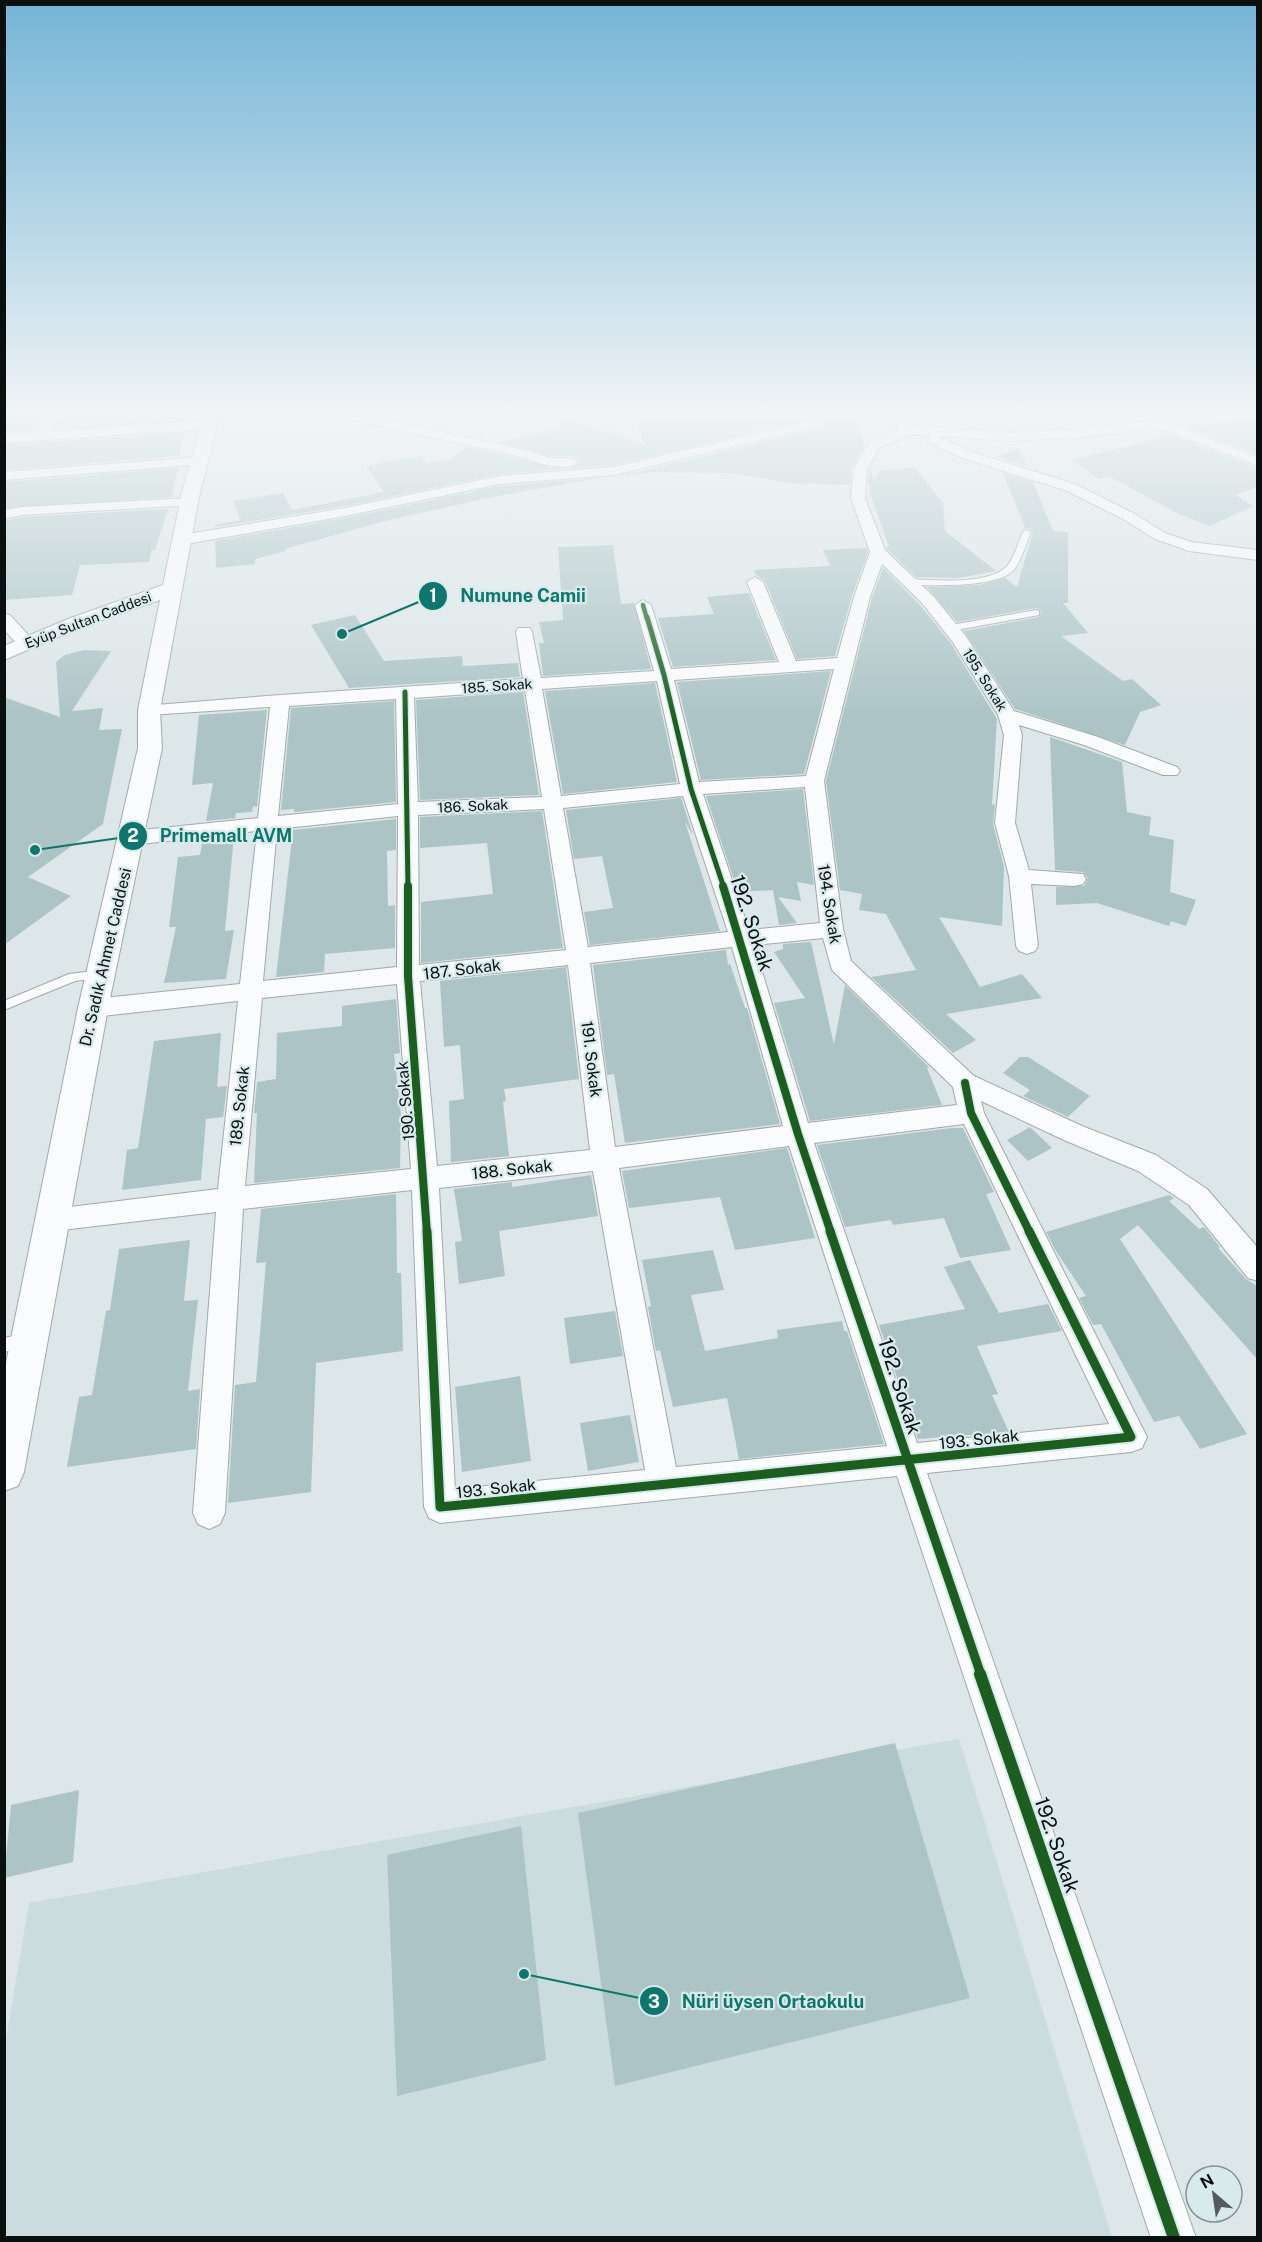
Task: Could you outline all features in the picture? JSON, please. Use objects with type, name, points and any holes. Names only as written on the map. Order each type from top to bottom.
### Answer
[{"type":"street","name":"Dr. Sadık Ahmet Caddesi","points":[[4,1472],[17,1342],[52,1220],[100,974],[132,838],[150,748],[149,710],[187,513]]},
{"type":"street","points":[[181,540],[341,513]]},
{"type":"street","points":[[864,513],[879,552]]},
{"type":"street","points":[[1121,513],[1160,537],[1189,546],[1257,555]]},
{"type":"street","name":"195. Sokak","points":[[879,552],[911,582],[951,628],[1007,715],[1013,735],[1005,823],[1020,876],[1027,946]]},
{"type":"street","name":"194. Sokak","points":[[879,552],[862,597],[814,781],[832,929],[840,964],[965,1083],[1073,1133],[1147,1162],[1198,1197],[1257,1269]]},
{"type":"street","points":[[755,582],[790,667]]},
{"type":"street","name":"Eyüp Sultan Caddesi","points":[[4,654],[75,622],[173,588]]},
{"type":"street","name":"192. Sokak","points":[[643,604],[664,675],[691,789],[741,939],[798,1134],[907,1460],[1174,2238]]},
{"type":"street","points":[[4,619],[27,644]]},
{"type":"street","name":"191. Sokak","points":[[524,632],[578,956],[604,1159],[664,1486]]},
{"type":"street","name":"185. Sokak","points":[[149,710],[846,663]]},
{"type":"street","name":"190. Sokak","points":[[405,692],[408,976],[425,1179],[440,1507]]},
{"type":"street","name":"189. Sokak","points":[[209,1513],[230,1198],[280,700]]},
{"type":"street","points":[[1007,715],[1091,741],[1170,771]]},
{"type":"street","name":"186. Sokak","points":[[132,838],[408,809],[551,802],[691,789],[814,781]]},
{"type":"street","points":[[1020,876],[1075,879]]},
{"type":"street","name":"187. Sokak","points":[[93,1008],[251,989],[408,976],[832,929]]},
{"type":"street","name":"193. Sokak","points":[[440,1507],[1131,1437],[971,1113],[965,1083]]},
{"type":"street","name":"188. Sokak","points":[[52,1220],[230,1198],[604,1159],[971,1113]]},
{"type":"lane","points":[[911,582],[979,579],[1005,573],[1010,570],[1027,532]]},
{"type":"lane","points":[[951,628],[1036,614]]},
{"type":"lane","points":[[4,1006],[73,977],[100,974]]},
{"type":"shaded area","points":[[959,1739],[1112,2237],[5,2238],[5,2046],[29,1903]]},
{"type":"building","points":[[102,513],[167,513],[149,562],[80,565],[72,595],[4,600],[4,521],[22,517]]},
{"type":"building","points":[[238,513],[304,513],[215,527],[215,525],[241,520]]},
{"type":"building","points":[[371,513],[422,513],[285,549],[286,551],[255,559],[255,564],[216,568],[215,541]]},
{"type":"building","points":[[877,513],[944,513],[945,531],[996,571],[959,578],[916,577],[886,547],[889,547]]},
{"type":"building","points":[[1019,513],[1046,513],[1053,531],[1068,532],[1068,603],[1063,603],[1088,633],[1061,636],[1123,681],[1132,679],[1161,705],[1140,712],[1125,745],[1015,709],[964,631],[1039,617],[1041,610],[1036,608],[957,622],[927,587],[980,585],[1005,578],[1017,587],[1033,531],[1025,528]]},
{"type":"building","points":[[1176,513],[1239,513],[1210,526]]},
{"type":"building","points":[[613,545],[621,604],[634,603],[651,669],[543,676],[539,643],[544,643],[539,622],[563,620],[558,547]]},
{"type":"building","points":[[866,548],[868,552],[852,596],[835,656],[797,659],[765,581],[756,575],[754,570],[830,566],[823,550]]},
{"type":"building","points":[[883,568],[920,605],[950,642],[997,719],[992,805],[995,804],[993,824],[1004,867],[1002,926],[939,917],[980,987],[1022,974],[1042,998],[946,1014],[976,1040],[953,1053],[871,977],[916,970],[886,914],[859,910],[862,894],[840,890],[826,781],[872,598]]},
{"type":"building","points":[[749,593],[776,660],[673,667],[658,618],[714,614],[707,597]]},
{"type":"building","points":[[355,615],[384,661],[462,656],[463,666],[518,663],[520,677],[349,688],[311,625]]},
{"type":"building","points":[[84,650],[111,651],[72,711],[103,708],[99,730],[122,729],[103,824],[28,877],[71,896],[4,945],[4,697],[60,717],[56,662],[65,655]]},
{"type":"building","points":[[831,671],[804,774],[701,780],[677,682]]},
{"type":"building","points":[[655,683],[677,782],[563,794],[545,691]]},
{"type":"building","points":[[523,692],[539,795],[420,800],[416,700]]},
{"type":"building","points":[[394,701],[396,802],[294,812],[294,809],[281,810],[291,708]]},
{"type":"building","points":[[267,710],[257,807],[253,806],[252,812],[236,813],[235,818],[206,821],[213,783],[192,785],[199,715]]},
{"type":"building","points":[[1050,737],[1122,762],[1127,812],[1151,817],[1149,835],[1174,840],[1170,892],[1196,900],[1186,926],[1171,921],[1169,926],[1097,903],[1056,905],[1056,887],[1084,886],[1088,878],[1083,872],[1055,870]]},
{"type":"building","points":[[803,789],[814,885],[797,882],[801,901],[778,897],[797,923],[779,925],[773,890],[738,892],[706,796]]},
{"type":"building","points":[[681,798],[693,835],[685,822],[720,931],[590,945],[584,912],[613,908],[602,856],[574,859],[566,810]]},
{"type":"building","points":[[542,811],[563,948],[421,963],[421,902],[493,894],[487,843],[420,848],[420,817]]},
{"type":"building","points":[[396,819],[396,850],[387,851],[388,906],[395,905],[395,948],[325,954],[324,972],[276,977],[293,830]]},
{"type":"building","points":[[234,836],[225,931],[234,930],[226,979],[164,983],[176,927],[169,927],[178,857],[200,855],[203,839]]},
{"type":"building","points":[[811,942],[834,1045],[845,985],[929,1067],[927,1068],[942,1105],[810,1121],[774,1003],[805,998],[774,952],[783,949],[783,944]]},
{"type":"building","points":[[726,950],[728,965],[730,964],[745,1008],[747,1008],[780,1124],[625,1143],[614,1074],[607,1075],[593,965]]},
{"type":"building","points":[[566,967],[579,1079],[504,1089],[506,1101],[503,1102],[509,1156],[451,1162],[449,1101],[464,1099],[460,1045],[444,1047],[440,981]]},
{"type":"building","points":[[396,999],[400,1053],[394,1054],[401,1115],[400,1168],[254,1183],[257,1113],[254,1113],[257,1082],[276,1079],[277,1033],[342,1026],[342,1006]]},
{"type":"building","points":[[221,1033],[217,1087],[227,1086],[223,1117],[206,1119],[201,1180],[122,1190],[127,1150],[138,1148],[154,1041]]},
{"type":"building","points":[[1020,1057],[1028,1057],[1090,1096],[1068,1117],[1023,1096],[1030,1090],[1003,1073]]},
{"type":"building","points":[[1030,1127],[1052,1148],[1028,1161],[1007,1140]]},
{"type":"building","points":[[963,1128],[994,1192],[986,1194],[1011,1250],[960,1258],[944,1218],[893,1225],[891,1220],[845,1227],[817,1145]]},
{"type":"building","points":[[787,1148],[815,1238],[735,1250],[720,1197],[629,1208],[622,1171]]},
{"type":"building","points":[[591,1175],[598,1216],[499,1231],[505,1276],[459,1284],[455,1242],[462,1241],[454,1189],[512,1182],[512,1187]]},
{"type":"building","points":[[396,1194],[397,1273],[401,1273],[403,1351],[316,1363],[311,1492],[228,1503],[235,1385],[256,1382],[266,1262],[256,1263],[261,1209]]},
{"type":"building","points":[[1169,1195],[1174,1198],[1169,1201],[1199,1229],[1204,1227],[1220,1247],[1218,1248],[1246,1279],[1257,1286],[1257,1359],[1138,1225],[1120,1239],[1247,1434],[1200,1449],[1179,1416],[1154,1422],[1101,1324],[1093,1325],[1079,1298],[1086,1296],[1046,1232]]},
{"type":"building","points":[[190,1240],[184,1301],[198,1300],[188,1391],[200,1389],[196,1449],[67,1467],[79,1397],[92,1395],[106,1311],[110,1310],[119,1249]]},
{"type":"building","points":[[713,1250],[724,1290],[691,1295],[705,1351],[778,1338],[777,1330],[842,1321],[884,1444],[739,1459],[727,1398],[673,1407],[660,1350],[656,1351],[648,1307],[651,1306],[642,1260]]},
{"type":"building","points":[[970,1260],[999,1313],[1048,1304],[1062,1331],[977,1346],[998,1394],[992,1395],[1009,1432],[918,1439],[879,1325],[965,1309],[944,1267]]},
{"type":"building","points":[[615,1311],[623,1356],[570,1364],[564,1318]]},
{"type":"building","points":[[520,1376],[531,1461],[462,1472],[455,1387]]},
{"type":"building","points":[[630,1415],[639,1462],[588,1471],[580,1423]]},
{"type":"building","points":[[895,1743],[970,1998],[615,2086],[578,1813]]},
{"type":"building","points":[[79,1790],[73,1862],[4,1878],[11,1805]]},
{"type":"building","points":[[521,1826],[546,2060],[397,2096],[387,1855]]},
{"type":"cycle path","points":[[643,605],[664,675],[691,789],[741,939],[798,1134],[907,1460],[1174,2238]]},
{"type":"cycle path","points":[[405,692],[408,976],[425,1179],[440,1507],[1131,1437],[971,1113],[965,1083]]},
{"type":"place","name":"Numune Camii","points":[[342,634]]},
{"type":"place","name":"Primemall AVM","points":[[35,850]]},
{"type":"place","name":"Nüri üysen Ortaokulu","points":[[524,1974]]}]
